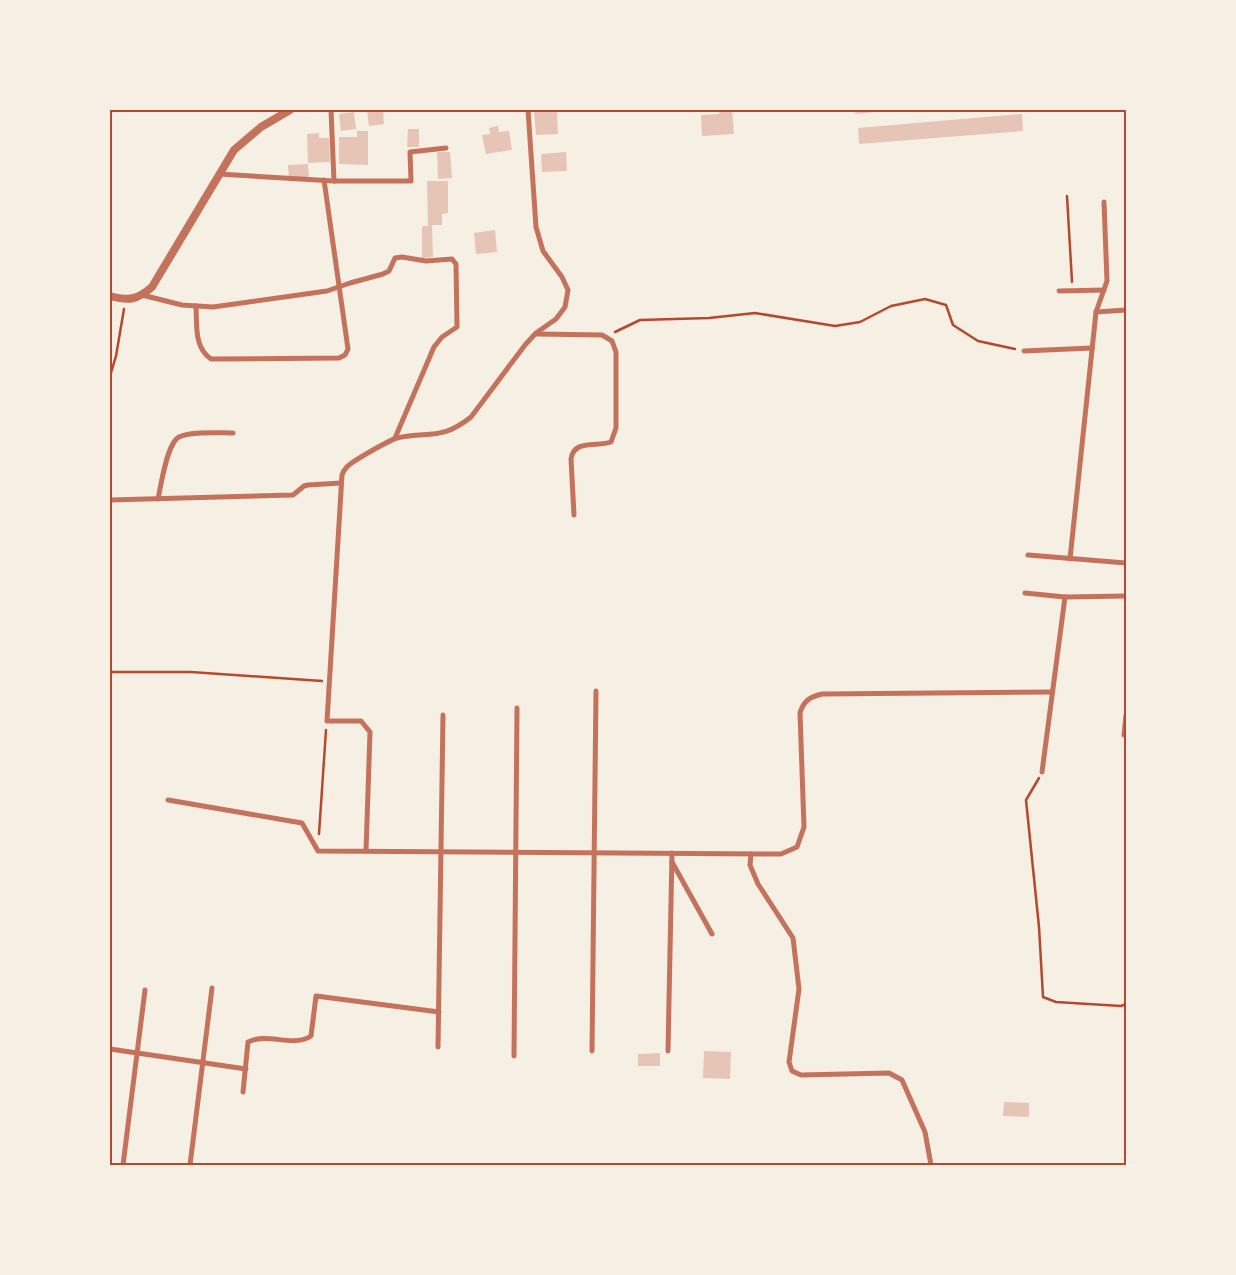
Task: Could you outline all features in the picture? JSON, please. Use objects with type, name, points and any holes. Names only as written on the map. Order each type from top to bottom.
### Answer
[{"type":"street","points":[[110,296],[125,300],[142,295],[152,287],[234,150],[280,112],[290,110]]},
{"type":"street","points":[[331,110],[334,180]]},
{"type":"street","points":[[366,851],[370,732],[361,721],[327,721],[342,475],[346,468],[395,438],[440,434],[462,425],[471,417],[525,345],[556,319],[565,307],[568,290],[562,277],[543,251],[536,227],[528,110]]},
{"type":"street","points":[[218,174],[324,180],[411,181],[410,152],[446,148]]},
{"type":"street","points":[[196,306],[198,344],[203,353],[211,359],[339,358],[345,355],[348,349],[324,180]]},
{"type":"street","points":[[1070,559],[1096,312],[1107,281],[1104,202]]},
{"type":"street","points":[[142,295],[182,305],[213,307],[327,291],[383,274],[389,271],[395,258],[452,259],[456,264],[457,326],[442,337],[434,347],[395,438]]},
{"type":"street","points":[[1059,291],[1104,290]]},
{"type":"street","points":[[1096,312],[1126,310]]},
{"type":"street","points":[[536,334],[602,335],[612,341],[616,352],[616,428],[611,442],[583,445],[572,452],[574,515]]},
{"type":"street","points":[[1024,350],[1092,348]]},
{"type":"street","points":[[158,499],[170,446],[178,438],[191,435],[233,433]]},
{"type":"street","points":[[110,500],[293,496],[304,486],[341,483]]},
{"type":"street","points":[[1028,555],[1126,563]]},
{"type":"street","points":[[1025,593],[1065,597],[1126,596]]},
{"type":"street","points":[[1042,772],[1065,597]]},
{"type":"street","points":[[592,1050],[596,691]]},
{"type":"street","points":[[168,800],[302,823],[318,851],[781,854],[797,847],[804,827],[800,713],[803,703],[812,697],[822,694],[1052,692]]},
{"type":"street","points":[[514,1056],[517,708]]},
{"type":"street","points":[[438,1047],[443,714]]},
{"type":"street","points":[[1124,735],[1126,715]]},
{"type":"street","points":[[668,1051],[672,853]]},
{"type":"street","points":[[751,854],[750,865],[758,884],[793,938],[799,989],[789,1062],[792,1071],[801,1076],[889,1073],[902,1080],[925,1132],[931,1165]]},
{"type":"street","points":[[672,861],[712,934]]},
{"type":"street","points":[[190,1165],[212,988]]},
{"type":"street","points":[[123,1165],[145,990]]},
{"type":"street","points":[[243,1092],[248,1042],[257,1038],[304,1041],[311,1036],[316,996],[439,1012]]},
{"type":"street","points":[[110,1049],[246,1069]]},
{"type":"path","points":[[1067,196],[1072,291]]},
{"type":"path","points":[[612,341],[615,332],[640,320],[709,318],[755,313],[834,326],[860,322],[891,306],[925,299],[946,305],[953,325],[978,340],[1024,350]]},
{"type":"path","points":[[110,376],[116,356],[125,300]]},
{"type":"path","points":[[110,672],[191,672],[329,682]]},
{"type":"path","points":[[318,851],[327,721]]},
{"type":"path","points":[[1042,772],[1026,800],[1040,927],[1043,997],[1056,1002],[1121,1006],[1126,1004]]},
{"type":"building","points":[[367,110],[383,110],[384,124],[369,126]]},
{"type":"building","points":[[557,110],[558,134],[536,135],[534,111]]},
{"type":"building","points":[[719,110],[732,110],[734,134],[702,136],[701,115],[719,114]]},
{"type":"building","points":[[855,110],[887,110],[887,111],[855,114]]},
{"type":"building","points":[[354,112],[356,129],[341,131],[339,114]]},
{"type":"building","points":[[1022,114],[1023,131],[859,144],[858,128]]},
{"type":"building","points":[[498,126],[499,132],[509,131],[512,150],[486,154],[482,135],[490,134],[489,128]]},
{"type":"building","points":[[408,129],[419,129],[419,147],[407,147]]},
{"type":"building","points":[[357,131],[368,131],[368,165],[339,164],[339,137],[357,137]]},
{"type":"building","points":[[319,133],[319,138],[329,138],[330,162],[308,163],[307,134]]},
{"type":"building","points":[[437,152],[450,152],[452,178],[438,179]]},
{"type":"building","points":[[566,152],[567,171],[542,172],[541,154]]},
{"type":"building","points":[[308,164],[309,177],[289,178],[288,165]]},
{"type":"building","points":[[427,181],[448,181],[448,213],[442,214],[442,225],[432,225],[433,257],[422,258],[422,226],[428,226]]},
{"type":"building","points":[[495,230],[497,252],[476,254],[474,233]]},
{"type":"building","points":[[704,1051],[731,1052],[730,1079],[703,1078]]},
{"type":"building","points":[[660,1053],[660,1066],[638,1066],[638,1054]]},
{"type":"building","points":[[1004,1102],[1029,1103],[1029,1117],[1003,1116]]}]
